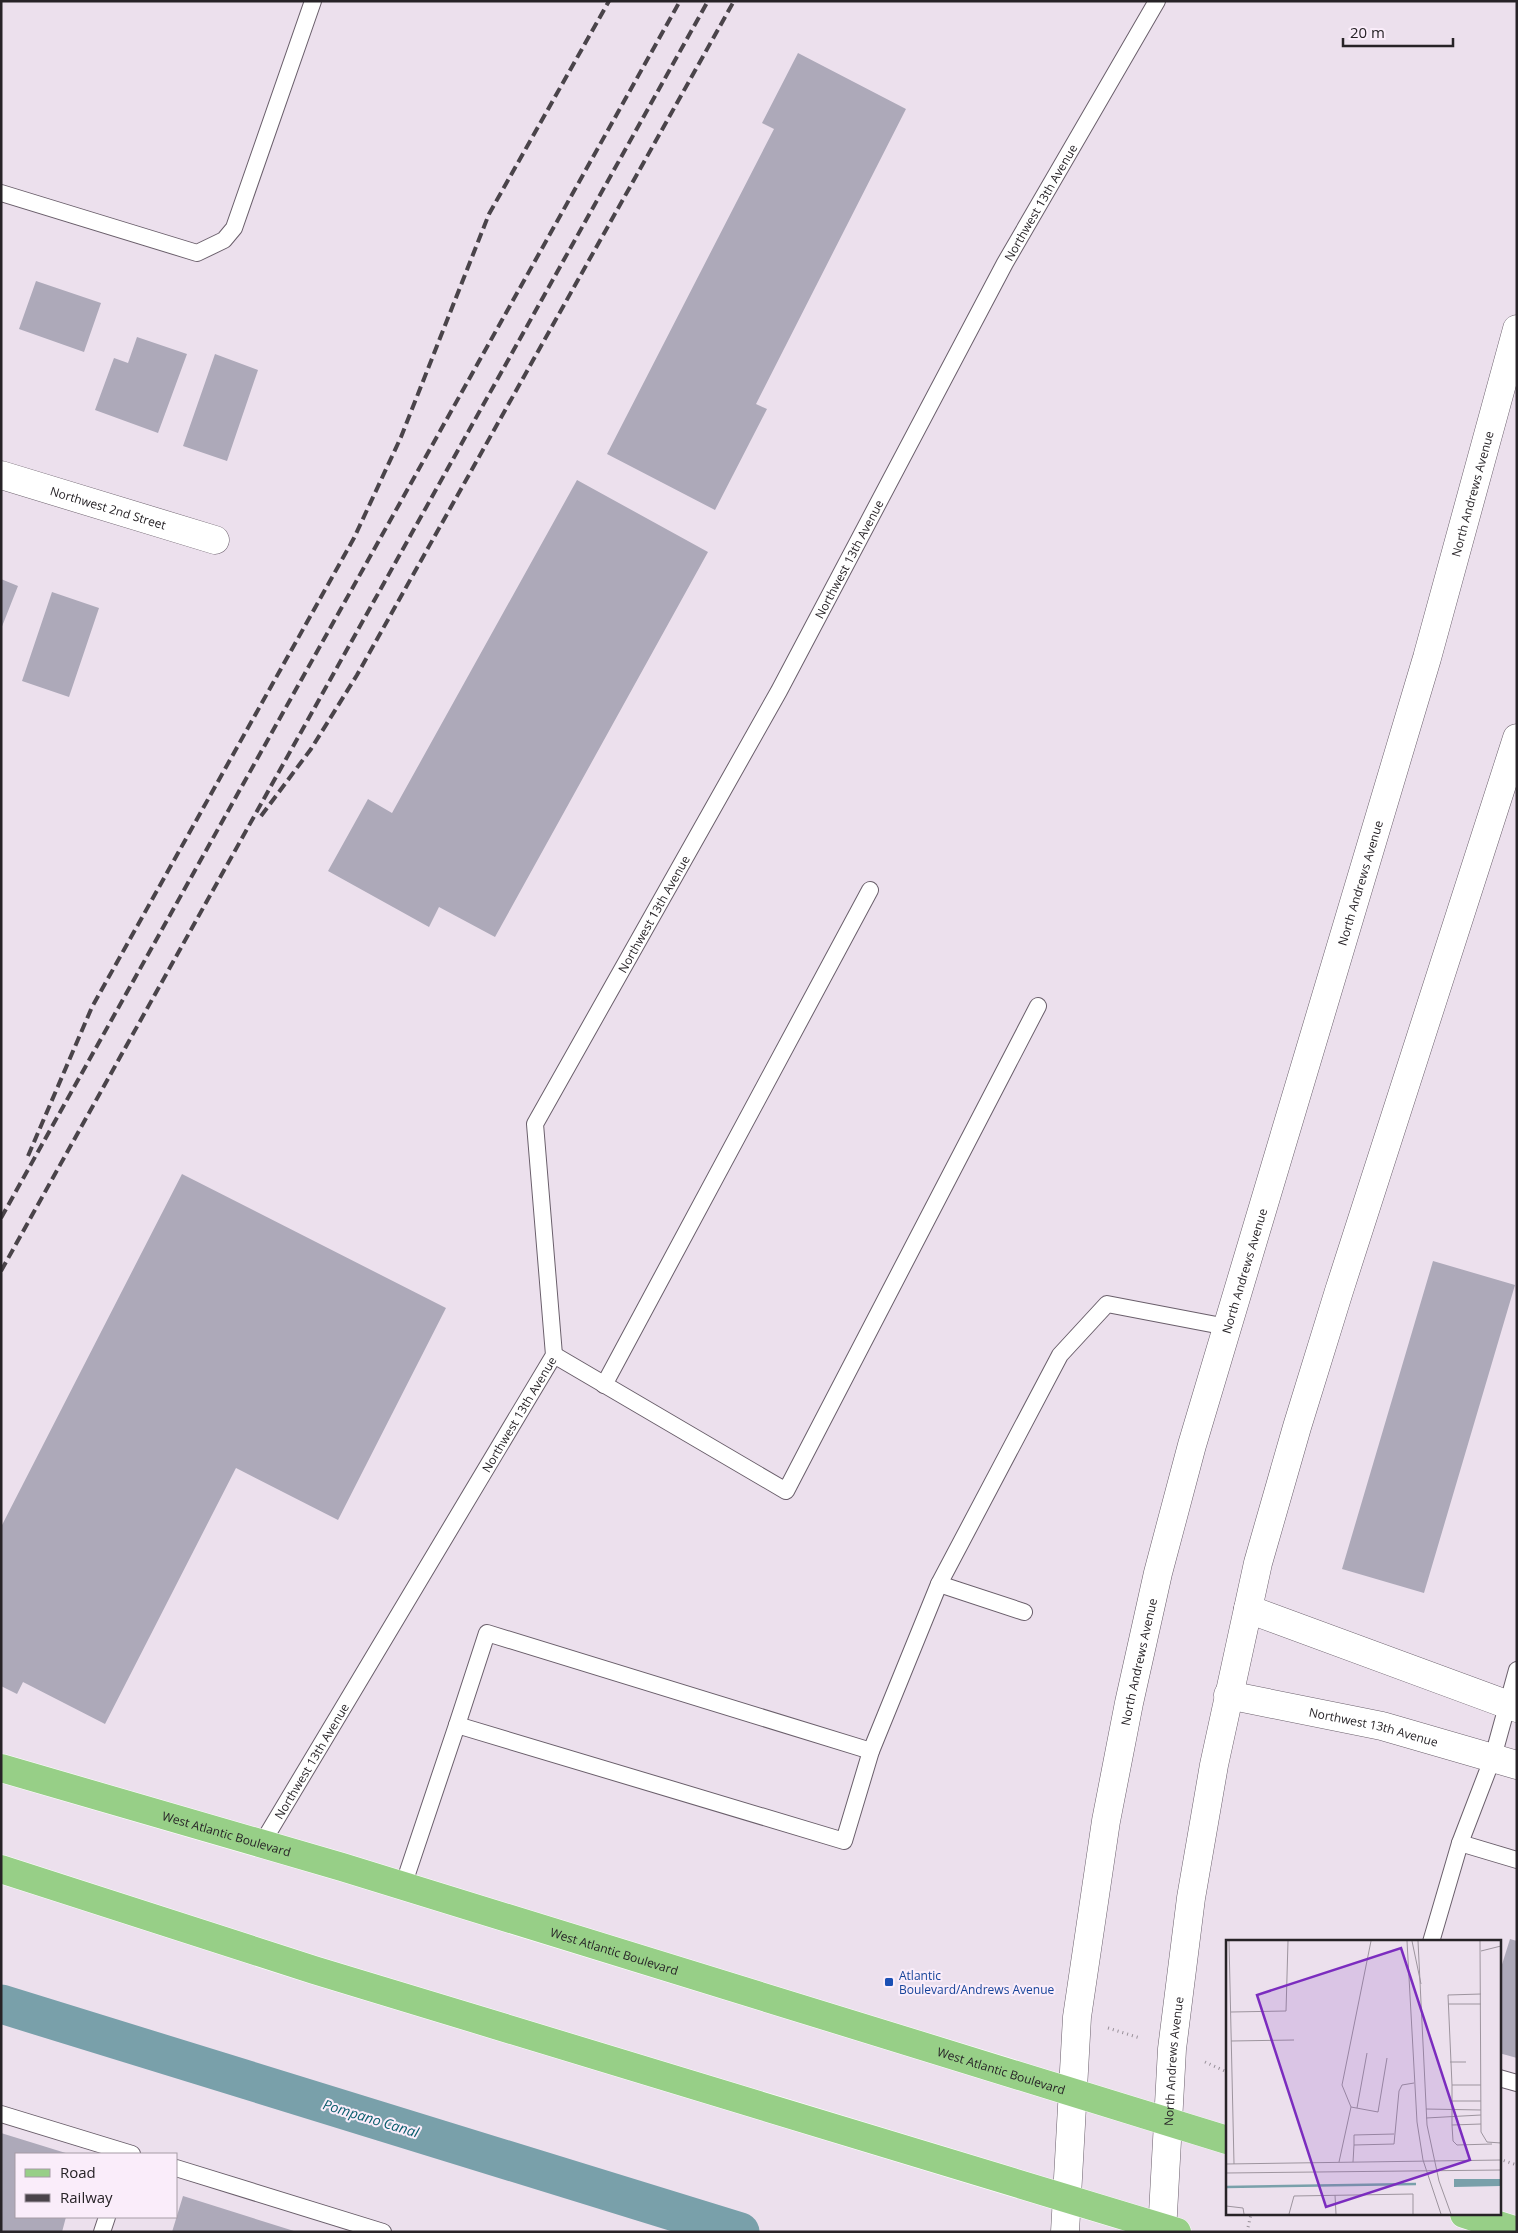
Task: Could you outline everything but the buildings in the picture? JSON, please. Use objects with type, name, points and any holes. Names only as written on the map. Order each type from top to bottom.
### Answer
[{"type":"main road","name":"North Andrews Avenue","points":[[1065,2232],[1077,2017],[1106,1821],[1129,1703],[1158,1573],[1227,1327],[1427,658],[1517,329]]},
{"type":"main road","name":"Northwest 2nd Street","points":[[1,475],[215,540]]},
{"type":"main road","name":"North Andrews Avenue","points":[[1167,2230],[1168,2122],[1172,2049],[1191,1898],[1214,1765],[1248,1609],[1264,1545],[1330,1318],[1517,738]]},
{"type":"main road","points":[[1248,1609],[1512,1706]]},
{"type":"main road","name":"Northwest 13th Avenue","points":[[1228,1695],[1382,1726],[1505,1761]]},
{"type":"main road","name":"West Atlantic Boulevard","points":[[1,1768],[403,1886],[1226,2140]]},
{"type":"main road","points":[[1,1868],[314,1970],[1167,2230]]},
{"type":"main road","points":[[1470,2216],[1517,2231]]},
{"type":"lane","points":[[1,193],[197,253],[224,240],[234,228],[313,1]]},
{"type":"lane","name":"Northwest 13th Avenue","points":[[261,1845],[554,1355],[535,1124],[780,690],[1005,263],[1157,1]]},
{"type":"lane","points":[[604,1384],[870,890]]},
{"type":"lane","points":[[554,1355],[786,1491],[1038,1006]]},
{"type":"lane","points":[[457,1725],[844,1841],[871,1751],[939,1584],[1060,1356],[1107,1304],[1227,1327]]},
{"type":"lane","points":[[939,1584],[1024,1612]]},
{"type":"lane","points":[[403,1886],[487,1633],[871,1751]]},
{"type":"lane","points":[[1432,1940],[1460,1843],[1505,1761],[1517,1670]]},
{"type":"lane","points":[[1460,1843],[1517,1860]]},
{"type":"lane","points":[[1500,2078],[1517,2083]]},
{"type":"lane","points":[[1,2114],[125,2153]]},
{"type":"lane","points":[[178,2169],[382,2232]]},
{"type":"lane","points":[[102,2232],[107,2218]]},
{"type":"path","points":[[1500,2160],[1517,2165]]},
{"type":"path","points":[[1247,2232],[1251,2216]]},
{"type":"waterway","name":"Pompano Canal","points":[[1,2004],[740,2232]]},
{"type":"railway","points":[[28,1156],[92,1007],[354,538],[401,437],[489,214],[609,1]]},
{"type":"railway","points":[[1,1218],[680,1]]},
{"type":"railway","points":[[1,1271],[708,1]]},
{"type":"railway","points":[[261,816],[311,749],[357,675],[734,1]]},
{"type":"place","name":"Atlantic Boulevard/Andrews Avenue","points":[[889,1982]]}]
